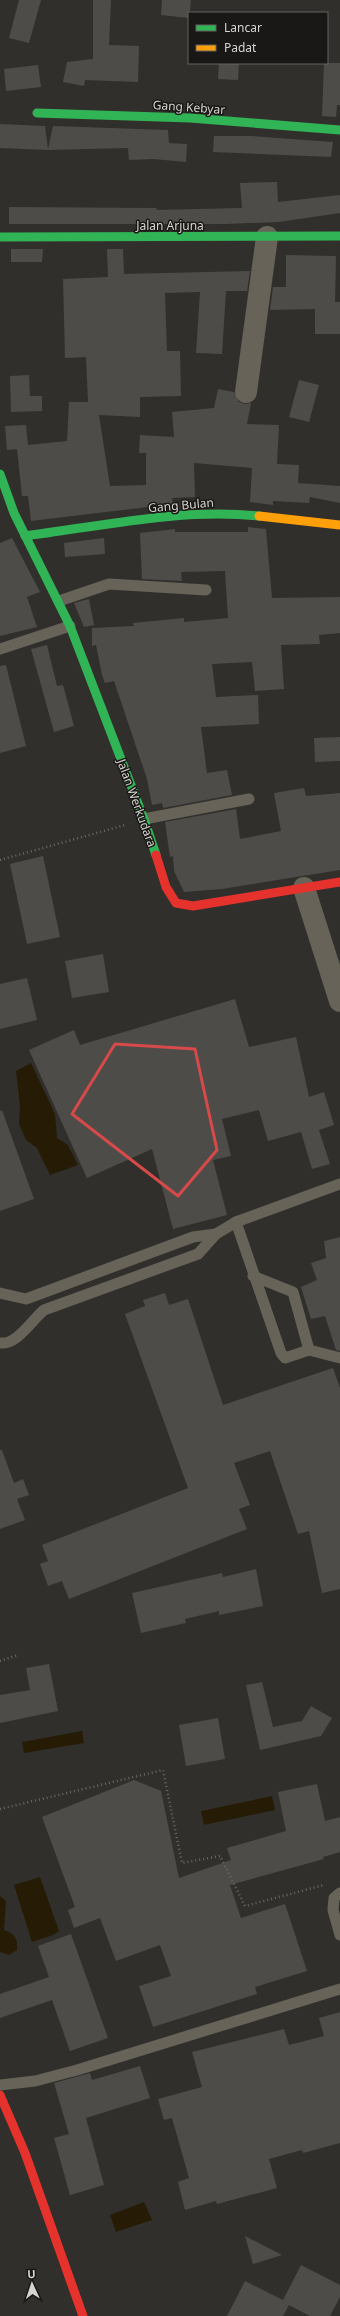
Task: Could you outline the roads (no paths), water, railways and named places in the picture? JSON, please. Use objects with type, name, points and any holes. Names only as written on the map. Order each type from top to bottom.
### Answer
[{"type":"street","name":"Gang Kebyar","points":[[37,113],[190,118],[340,130]]},
{"type":"street","name":"Jalan Arjuna","points":[[0,237],[340,236]]},
{"type":"street","points":[[246,392],[266,237]]},
{"type":"street","name":"Jalan Werkudara","points":[[0,474],[5,493],[26,539],[60,601],[144,819],[166,887],[176,903],[193,906],[340,882]]},
{"type":"street","name":"Gang Bulan","points":[[26,539],[192,514],[231,513],[340,525]]},
{"type":"street","points":[[26,539],[184,522],[233,520],[340,534]]},
{"type":"street","points":[[304,888],[340,1001]]},
{"type":"street","points":[[0,2095],[25,2153],[83,2316]]},
{"type":"lane","points":[[60,601],[110,584],[206,590]]},
{"type":"lane","points":[[0,649],[70,626]]},
{"type":"lane","points":[[144,819],[250,799]]},
{"type":"lane","points":[[0,1343],[6,1344],[17,1338],[31,1321],[44,1310],[198,1254],[216,1234],[236,1222],[340,1184]]},
{"type":"lane","points":[[236,1222],[253,1276],[282,1355],[289,1358],[309,1350],[340,1358]]},
{"type":"lane","points":[[0,1293],[26,1299],[193,1237],[216,1234]]},
{"type":"lane","points":[[253,1276],[292,1292],[309,1350]]},
{"type":"lane","points":[[340,1893],[334,1898],[333,1910],[340,1935]]},
{"type":"lane","points":[[0,2085],[35,2081],[77,2070],[340,1989]]}]
